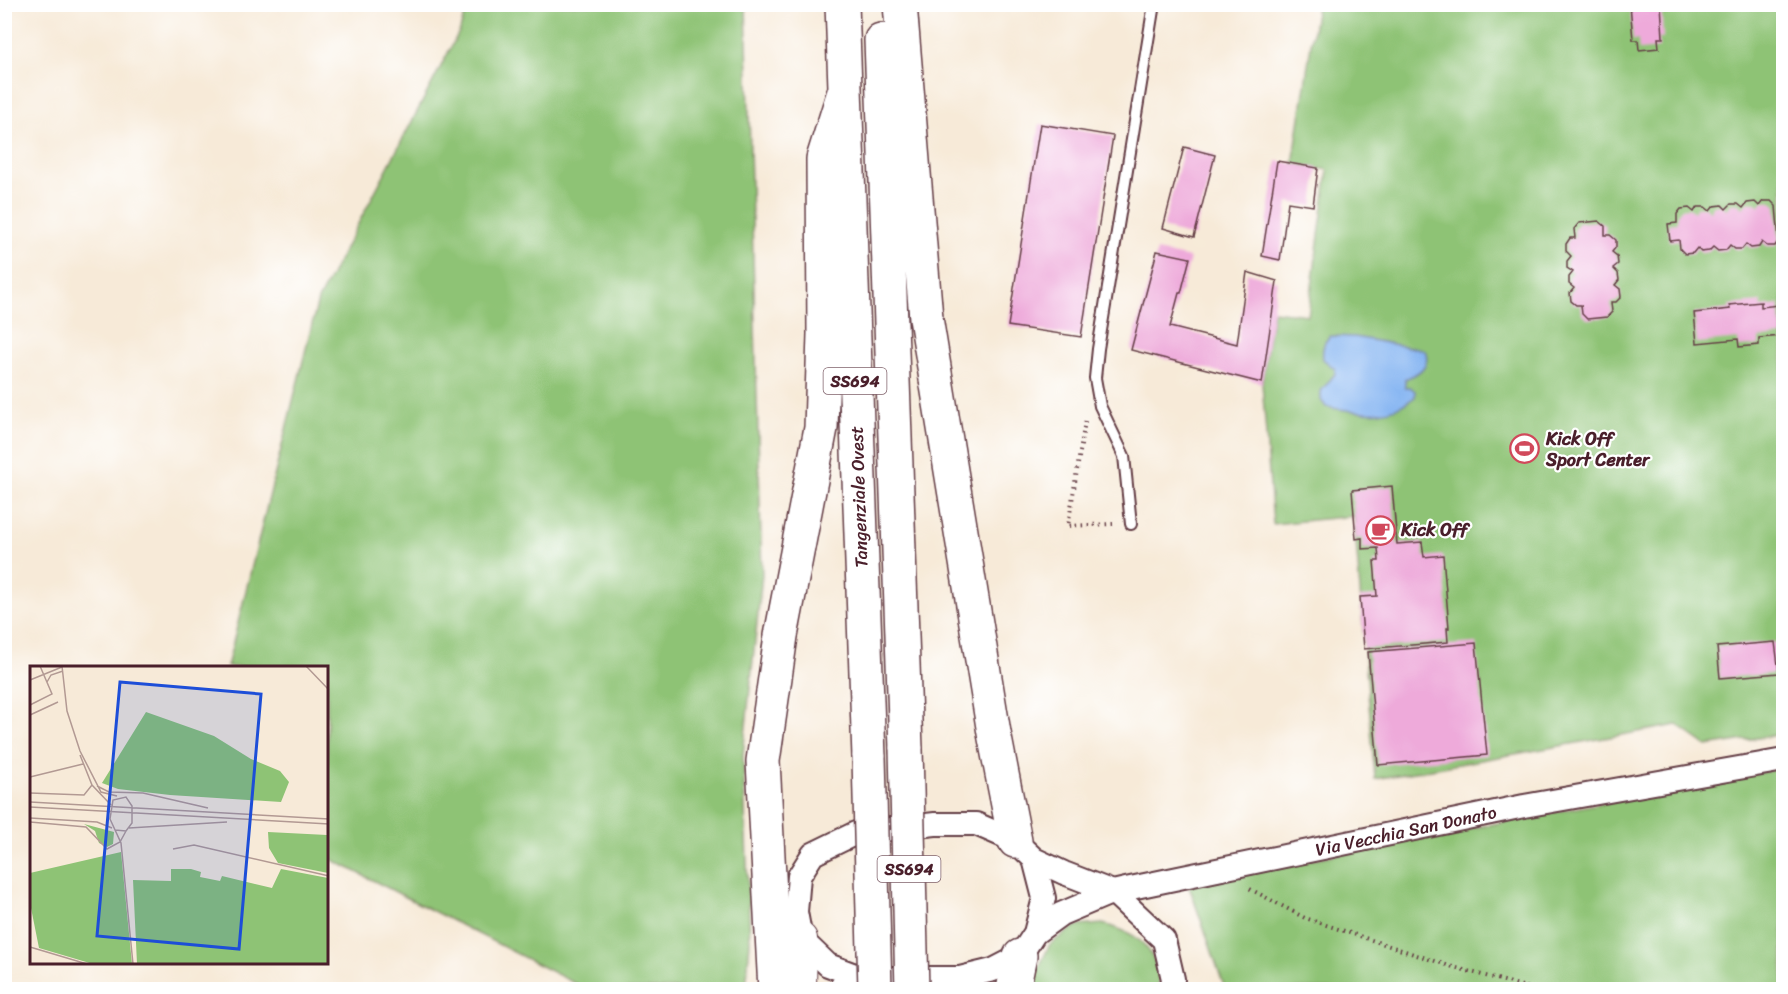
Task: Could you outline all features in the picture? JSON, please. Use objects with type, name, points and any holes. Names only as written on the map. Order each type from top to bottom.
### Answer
[{"type":"highway","name":"Tangenziale Ovest","points":[[842,4],[869,757],[861,986]]},
{"type":"highway","name":"SS694","points":[[880,4],[906,749],[912,990]]},
{"type":"highway","points":[[900,4],[926,318],[994,733],[1024,850]]},
{"type":"highway","points":[[775,990],[762,761],[781,636],[821,428],[824,334],[823,159],[844,92]]},
{"type":"highway","points":[[1013,990],[1028,944]]},
{"type":"street","name":"Via Vecchia San Donato","points":[[1028,944],[1061,914],[1113,892],[1524,806],[1784,760]]},
{"type":"street","points":[[800,990],[801,939],[796,912],[799,876],[813,854],[856,833],[935,824],[976,824],[1064,873],[1113,892],[1164,940],[1173,979],[1171,990]]},
{"type":"street","points":[[801,939],[828,965],[861,986],[960,978],[993,970],[1028,944],[1044,898],[1024,850]]},
{"type":"lane","points":[[1131,524],[1124,456],[1100,405],[1095,378],[1155,4]]},
{"type":"path","points":[[1086,418],[1068,526],[1131,524]]},
{"type":"path","points":[[1222,869],[1245,886],[1305,918],[1454,967],[1537,990]]},
{"type":"green space","points":[[467,5],[746,5],[762,575],[743,755],[750,942],[746,989],[586,989],[328,858],[328,666],[227,666],[318,300],[460,30]]},
{"type":"green space","name":"Kick Off Sport Center","points":[[1317,5],[1783,5],[1783,734],[1707,746],[1677,725],[1375,779],[1354,516],[1273,524],[1262,383],[1273,311],[1308,315],[1328,170],[1293,164]]},
{"type":"green space","points":[[1783,768],[1783,989],[1225,989],[1188,883]]},
{"type":"green space","points":[[1103,924],[1130,934],[1148,949],[1157,968],[1158,989],[1028,990],[1050,944],[1076,926]]},
{"type":"water","points":[[1331,336],[1355,337],[1425,350],[1427,361],[1425,365],[1415,375],[1405,379],[1405,387],[1410,387],[1415,391],[1415,397],[1383,412],[1362,412],[1326,407],[1321,400],[1321,391],[1335,374],[1335,369],[1323,359],[1323,352],[1325,343]]},
{"type":"building","points":[[1630,4],[1661,4],[1663,38],[1658,38],[1659,48],[1639,50],[1638,40],[1633,40]]},
{"type":"building","points":[[1040,124],[1113,136],[1081,337],[1008,326]]},
{"type":"building","points":[[1184,147],[1215,155],[1194,237],[1163,228]]},
{"type":"building","points":[[1277,161],[1318,168],[1313,206],[1288,202],[1280,260],[1262,256]]},
{"type":"building","points":[[1763,201],[1771,201],[1776,206],[1779,240],[1775,246],[1767,246],[1762,242],[1759,247],[1751,248],[1746,244],[1742,249],[1735,249],[1730,245],[1726,250],[1718,251],[1713,247],[1709,251],[1701,252],[1697,248],[1693,253],[1685,254],[1680,249],[1679,240],[1670,241],[1668,224],[1677,223],[1677,214],[1681,209],[1689,208],[1694,212],[1697,207],[1705,207],[1710,211],[1714,206],[1722,205],[1726,209],[1731,204],[1738,204],[1743,208],[1747,203],[1755,202],[1759,206]]},
{"type":"building","points":[[1599,221],[1605,226],[1605,235],[1610,235],[1616,240],[1616,247],[1612,252],[1617,256],[1618,264],[1613,268],[1618,273],[1619,280],[1615,285],[1620,289],[1621,297],[1616,302],[1611,302],[1612,312],[1607,317],[1587,319],[1582,314],[1581,305],[1576,305],[1571,301],[1570,293],[1574,288],[1569,284],[1569,277],[1573,272],[1567,268],[1567,261],[1571,256],[1566,251],[1566,244],[1570,238],[1575,238],[1574,229],[1579,223]]},
{"type":"building","points":[[1157,251],[1190,258],[1170,327],[1237,344],[1247,272],[1277,281],[1262,383],[1131,350]]},
{"type":"building","points":[[1761,302],[1761,307],[1779,305],[1782,336],[1759,338],[1759,345],[1739,347],[1738,339],[1697,343],[1694,313],[1730,309],[1729,305]]},
{"type":"building","points":[[1392,486],[1397,544],[1422,542],[1424,557],[1443,555],[1449,628],[1447,628],[1448,642],[1364,649],[1360,597],[1377,596],[1374,561],[1379,561],[1378,548],[1362,549],[1362,538],[1356,539],[1352,490]]},
{"type":"building","points":[[1775,642],[1779,673],[1720,678],[1717,647]]},
{"type":"building","points":[[1476,643],[1487,755],[1378,765],[1368,652]]},
{"type":"place","name":"Kick Off Sport Center","points":[[1525,449]]},
{"type":"place","name":"Kick Off","points":[[1380,530]]}]
